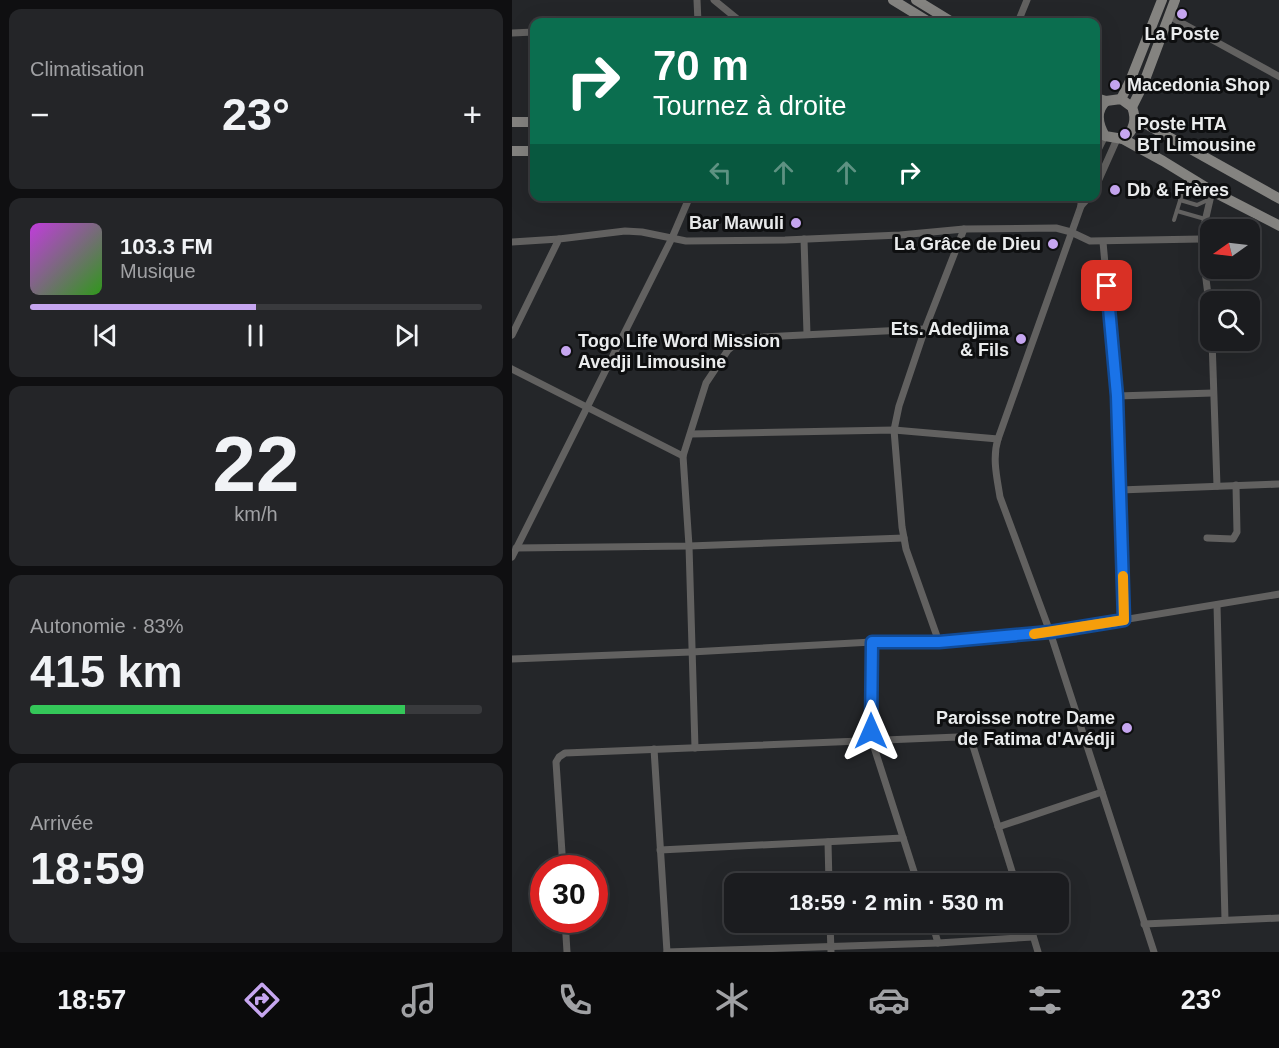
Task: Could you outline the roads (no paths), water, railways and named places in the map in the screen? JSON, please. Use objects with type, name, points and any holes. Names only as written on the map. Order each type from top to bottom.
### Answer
[{"type":"main road","points":[[893,0],[922,18]]},
{"type":"main road","points":[[916,0],[945,18]]},
{"type":"main road","points":[[1121,99],[1162,0]]},
{"type":"main road","points":[[1132,107],[1143,85],[1175,0]]},
{"type":"main road","points":[[1101,100],[1121,99],[1132,107],[1135,118],[1129,135],[1120,140]]},
{"type":"main road","points":[[1135,118],[1280,200]]},
{"type":"main road","points":[[512,122],[530,122]]},
{"type":"main road","points":[[1101,133],[1167,161],[1212,195],[1280,226]]},
{"type":"main road","points":[[512,152],[530,151]]},
{"type":"street","points":[[697,0],[698,18]]},
{"type":"street","points":[[713,0],[736,18]]},
{"type":"street","points":[[1020,18],[1027,0]]},
{"type":"street","points":[[1169,16],[1280,77]]},
{"type":"street","points":[[512,33],[530,32]]},
{"type":"street","points":[[1100,178],[1120,140]]},
{"type":"street","points":[[1206,219],[1212,195]]},
{"type":"street","points":[[512,557],[672,238],[688,201]]},
{"type":"street","points":[[1080,201],[998,439],[995,459],[1000,497],[1050,632],[1154,952]]},
{"type":"street","points":[[1080,206],[1085,201]]},
{"type":"street","points":[[512,242],[625,231],[686,241],[804,239],[964,229],[1056,228],[1071,232],[1090,242],[1200,239]]},
{"type":"street","points":[[939,642],[906,549],[894,430],[899,406],[925,329],[964,229]]},
{"type":"street","points":[[512,335],[559,239]]},
{"type":"street","points":[[804,239],[807,334]]},
{"type":"street","points":[[1103,242],[1117,396],[1124,620]]},
{"type":"street","points":[[695,748],[689,546],[683,456],[706,383],[728,350],[736,342],[749,337],[925,329]]},
{"type":"street","points":[[1212,351],[1217,486]]},
{"type":"street","points":[[512,369],[683,456]]},
{"type":"street","points":[[1117,396],[1213,393]]},
{"type":"street","points":[[691,434],[894,430],[998,439]]},
{"type":"street","points":[[1120,490],[1280,484]]},
{"type":"street","points":[[1207,538],[1233,539],[1236,536],[1236,485]]},
{"type":"street","points":[[516,548],[689,546],[904,538]]},
{"type":"street","points":[[512,659],[872,642],[939,642],[1050,632],[1280,594]]},
{"type":"street","points":[[1217,604],[1225,920]]},
{"type":"street","points":[[872,642],[872,741],[914,873]]},
{"type":"street","points":[[562,855],[556,762],[566,753],[958,737],[968,740],[972,746],[1013,873]]},
{"type":"street","points":[[654,749],[667,952],[831,949],[1033,937]]},
{"type":"street","points":[[998,827],[1102,792]]},
{"type":"street","points":[[660,849],[903,838]]},
{"type":"street","points":[[828,842],[829,873]]},
{"type":"street","points":[[1145,924],[1280,918]]},
{"type":"street","points":[[566,933],[567,952]]},
{"type":"street","points":[[830,933],[831,949]]},
{"type":"street","points":[[935,933],[938,943]]},
{"type":"street","points":[[1032,933],[1038,952]]},
{"type":"lane","points":[[1174,220],[1187,176]]},
{"type":"lane","points":[[1180,200],[1197,205],[1212,195]]},
{"type":"lane","points":[[1177,211],[1206,219]]},
{"type":"place","name":"La Poste","points":[[1182,14]]},
{"type":"place","name":"Macedonia Shop","points":[[1115,85]]},
{"type":"place","name":"Poste HTA BT Limousine","points":[[1125,134]]},
{"type":"place","name":"Db & Frères","points":[[1115,190]]},
{"type":"place","name":"Bar Mawuli","points":[[796,223]]},
{"type":"place","name":"La Grâce de Dieu","points":[[1053,244]]},
{"type":"place","name":"Ets. Adedjima & Fils","points":[[1021,339]]},
{"type":"place","name":"Togo Life Word Mission Avedji Limousine","points":[[566,351]]},
{"type":"place","name":"Paroisse notre Dame de Fatima d'Avédji","points":[[1127,728]]}]
